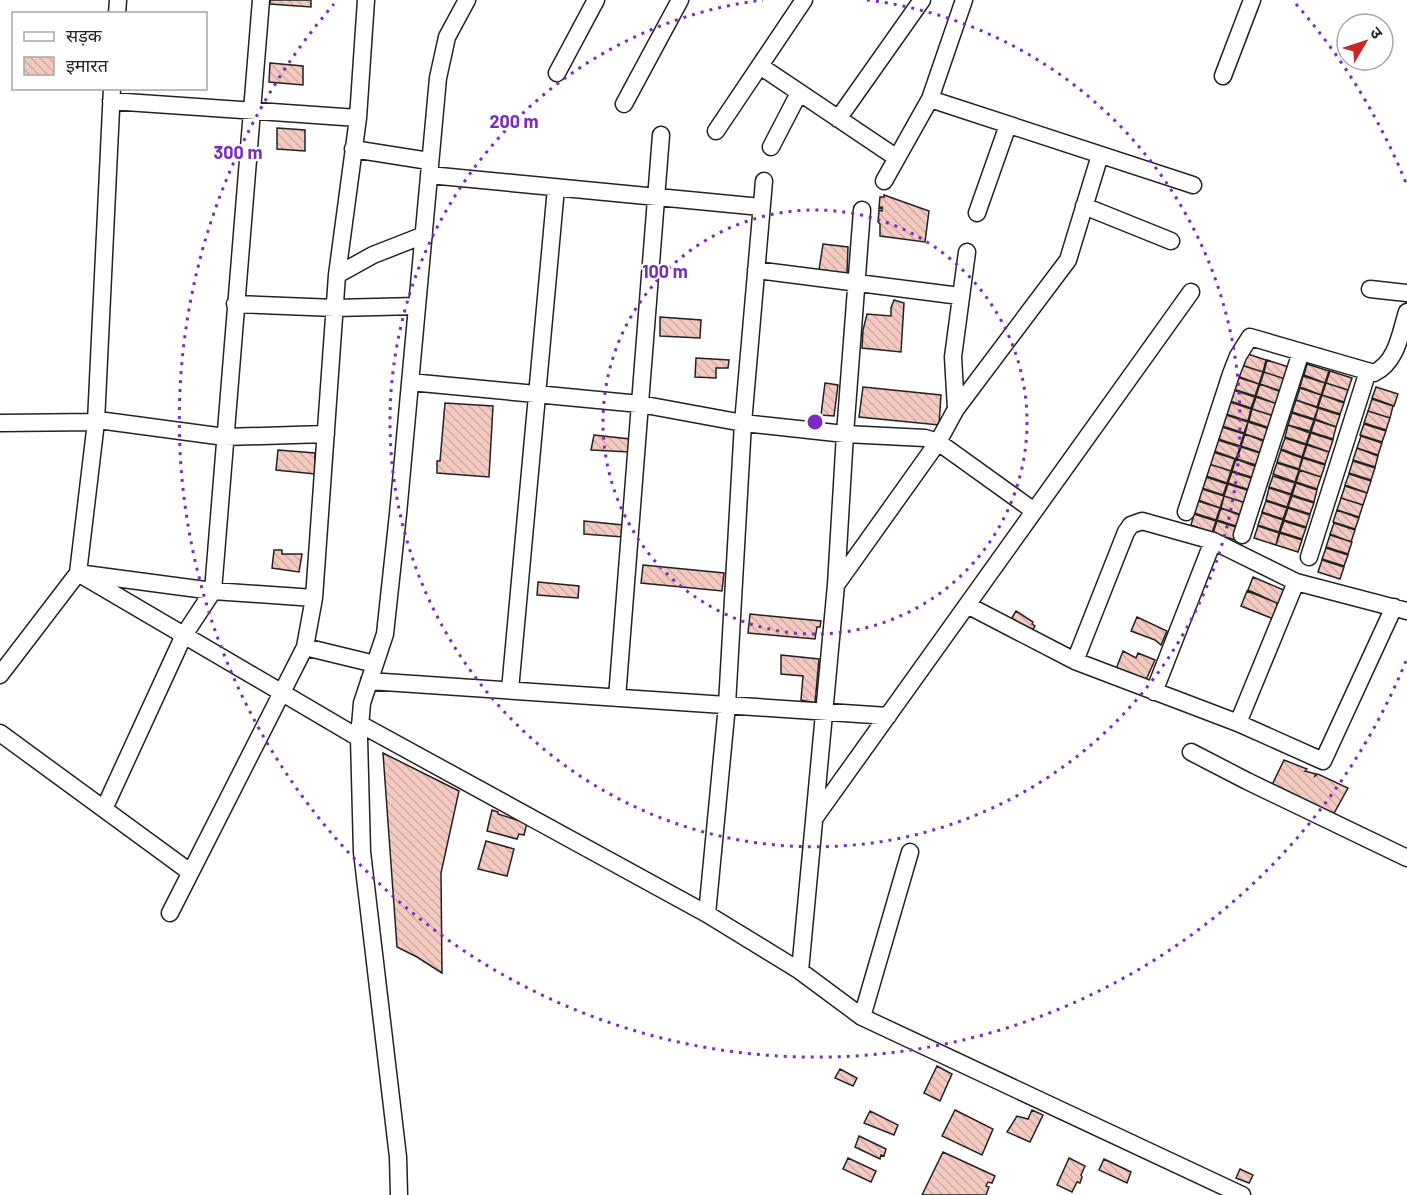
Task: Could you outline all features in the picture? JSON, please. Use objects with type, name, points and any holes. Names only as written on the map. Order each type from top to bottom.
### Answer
[{"type":"street","points":[[104,809],[184,635],[213,591],[261,0]]},
{"type":"street","points":[[170,913],[304,647],[314,598],[337,275],[352,149],[358,118],[366,0]]},
{"type":"street","points":[[399,1195],[398,1158],[362,852],[360,731],[362,703],[385,634],[438,78],[447,37],[468,0]]},
{"type":"street","points":[[557,73],[596,0]]},
{"type":"street","points":[[624,104],[680,0]]},
{"type":"street","points":[[716,130],[804,0]]},
{"type":"street","points":[[838,119],[922,0]]},
{"type":"street","points":[[884,181],[930,99],[964,0]]},
{"type":"street","points":[[1223,76],[1252,0]]},
{"type":"street","points":[[760,66],[897,159]]},
{"type":"street","points":[[771,147],[799,93]]},
{"type":"street","points":[[0,675],[78,573],[96,422],[112,95],[252,111],[358,118]]},
{"type":"street","points":[[930,99],[1193,185]]},
{"type":"street","points":[[977,213],[1008,125]]},
{"type":"street","points":[[617,698],[661,135]]},
{"type":"street","points":[[352,149],[429,168],[556,188],[761,207]]},
{"type":"street","points":[[836,585],[938,442],[956,409],[1068,260],[1100,155]]},
{"type":"street","points":[[707,914],[727,705],[743,423],[764,181]]},
{"type":"street","points":[[510,690],[556,188]]},
{"type":"street","points":[[1084,206],[1171,241]]},
{"type":"street","points":[[800,971],[836,585],[862,210]]},
{"type":"street","points":[[337,275],[373,255],[423,235]]},
{"type":"street","points":[[956,409],[953,357],[967,252]]},
{"type":"street","points":[[756,270],[960,296]]},
{"type":"street","points":[[1370,289],[1407,293]]},
{"type":"street","points":[[815,818],[1191,292]]},
{"type":"street","points":[[235,304],[335,308],[417,306]]},
{"type":"street","points":[[1186,512],[1231,374],[1238,356],[1250,337],[1374,373],[1383,369],[1395,351],[1407,312]]},
{"type":"street","points":[[1242,535],[1301,352]]},
{"type":"street","points":[[1309,558],[1368,371]]},
{"type":"street","points":[[410,382],[640,404],[743,423],[845,434],[925,438],[938,442],[1034,511]]},
{"type":"street","points":[[0,423],[96,422],[98,420],[225,436],[326,434]]},
{"type":"street","points":[[967,605],[1075,661],[1238,723],[1323,761],[1400,609],[1296,582],[1213,541],[1142,521],[1131,525],[1126,532],[1075,661]]},
{"type":"street","points":[[1154,692],[1213,541]]},
{"type":"street","points":[[78,573],[213,591],[314,598]]},
{"type":"street","points":[[78,573],[282,692],[707,914],[800,971],[862,1017],[1242,1195]]},
{"type":"street","points":[[1238,723],[1296,582]]},
{"type":"street","points":[[304,647],[375,664]]},
{"type":"street","points":[[369,681],[888,716]]},
{"type":"street","points":[[0,733],[190,872]]},
{"type":"street","points":[[1191,752],[1407,858]]},
{"type":"street","points":[[862,1017],[910,852]]},
{"type":"building","points":[[270,0],[311,0],[311,7],[270,4]]},
{"type":"building","points":[[270,63],[303,66],[303,85],[269,82]]},
{"type":"building","points":[[277,128],[305,130],[305,151],[277,149]]},
{"type":"building","points":[[884,195],[929,211],[925,242],[880,236],[878,222],[879,210],[882,211],[882,207],[879,208],[880,197]]},
{"type":"building","points":[[823,244],[848,247],[847,274],[819,270]]},
{"type":"building","points":[[894,300],[904,303],[901,352],[862,348],[867,314],[891,316]]},
{"type":"building","points":[[660,317],[701,320],[700,338],[660,336]]},
{"type":"building","points":[[1245,353],[1266,360],[1263,372],[1241,365]]},
{"type":"building","points":[[696,358],[729,360],[728,368],[716,368],[716,378],[695,377]]},
{"type":"building","points":[[1267,360],[1289,367],[1285,379],[1264,372]]},
{"type":"building","points":[[1307,364],[1329,371],[1325,383],[1304,375]]},
{"type":"building","points":[[1241,365],[1263,372],[1259,384],[1237,376]]},
{"type":"building","points":[[1330,371],[1352,378],[1348,390],[1326,383]]},
{"type":"building","points":[[1264,372],[1285,379],[1281,391],[1260,384]]},
{"type":"building","points":[[1303,376],[1325,383],[1321,395],[1300,387]]},
{"type":"building","points":[[1237,377],[1259,384],[1255,396],[1233,389]]},
{"type":"building","points":[[825,383],[838,385],[834,416],[821,415]]},
{"type":"building","points":[[1326,383],[1348,390],[1344,402],[1322,395]]},
{"type":"building","points":[[1260,384],[1281,392],[1277,404],[1256,396]]},
{"type":"building","points":[[863,387],[941,395],[939,425],[859,417]]},
{"type":"building","points":[[1376,387],[1398,394],[1394,406],[1372,398]]},
{"type":"building","points":[[1300,388],[1321,395],[1317,407],[1296,400]]},
{"type":"building","points":[[1233,390],[1255,397],[1251,408],[1230,401]]},
{"type":"building","points":[[1322,395],[1344,403],[1340,414],[1318,407]]},
{"type":"building","points":[[1256,397],[1278,404],[1274,416],[1252,409]]},
{"type":"building","points":[[1372,399],[1393,406],[1390,418],[1368,411]]},
{"type":"building","points":[[1296,400],[1318,408],[1314,419],[1292,412]]},
{"type":"building","points":[[1230,402],[1251,409],[1248,421],[1226,414]]},
{"type":"building","points":[[445,403],[493,406],[489,477],[437,473]]},
{"type":"building","points":[[1318,408],[1340,415],[1336,427],[1315,419]]},
{"type":"building","points":[[1252,409],[1274,416],[1270,428],[1249,421]]},
{"type":"building","points":[[1368,411],[1390,418],[1386,430],[1364,423]]},
{"type":"building","points":[[1292,413],[1314,420],[1310,431],[1288,425]]},
{"type":"building","points":[[1226,415],[1248,422],[1244,433],[1222,426]]},
{"type":"building","points":[[1315,420],[1336,427],[1333,439],[1311,432]]},
{"type":"building","points":[[1248,422],[1270,429],[1266,441],[1245,434]]},
{"type":"building","points":[[1364,424],[1386,431],[1382,442],[1360,435]]},
{"type":"building","points":[[1288,425],[1310,433],[1306,444],[1285,437]]},
{"type":"building","points":[[1222,427],[1244,434],[1240,446],[1218,439]]},
{"type":"building","points":[[1311,433],[1333,440],[1329,452],[1307,444]]},
{"type":"building","points":[[1245,434],[1266,442],[1262,453],[1241,446]]},
{"type":"building","points":[[594,435],[630,439],[630,452],[591,450]]},
{"type":"building","points":[[1361,436],[1382,443],[1378,455],[1357,448]]},
{"type":"building","points":[[1285,438],[1306,445],[1302,457],[1281,449]]},
{"type":"building","points":[[1218,440],[1240,447],[1236,459],[1214,451]]},
{"type":"building","points":[[1307,445],[1329,452],[1325,464],[1303,457]]},
{"type":"building","points":[[1241,447],[1263,454],[1259,466],[1237,459]]},
{"type":"building","points":[[1357,448],[1378,456],[1375,467],[1353,460]]},
{"type":"building","points":[[278,450],[315,453],[315,474],[276,470]]},
{"type":"building","points":[[1281,450],[1302,458],[1299,469],[1277,462]]},
{"type":"building","points":[[1213,452],[1235,459],[1231,471],[1209,464]]},
{"type":"building","points":[[1303,458],[1325,465],[1321,477],[1299,470]]},
{"type":"building","points":[[1236,459],[1257,467],[1254,478],[1232,471]]},
{"type":"building","points":[[1353,461],[1375,468],[1371,480],[1349,473]]},
{"type":"building","points":[[1277,463],[1299,470],[1295,482],[1273,474]]},
{"type":"building","points":[[1209,464],[1231,471],[1227,483],[1206,476]]},
{"type":"building","points":[[1300,470],[1321,477],[1317,489],[1296,482]]},
{"type":"building","points":[[1232,472],[1254,479],[1250,490],[1228,483]]},
{"type":"building","points":[[1349,474],[1371,481],[1367,493],[1345,485]]},
{"type":"building","points":[[1273,476],[1295,483],[1291,494],[1269,487]]},
{"type":"building","points":[[1206,477],[1227,484],[1223,495],[1202,488]]},
{"type":"building","points":[[1296,483],[1317,490],[1314,502],[1292,495]]},
{"type":"building","points":[[1228,484],[1250,491],[1246,503],[1224,496]]},
{"type":"building","points":[[1345,486],[1367,493],[1363,505],[1341,498]]},
{"type":"building","points":[[1269,488],[1291,495],[1287,507],[1266,500]]},
{"type":"building","points":[[1202,489],[1224,496],[1220,508],[1198,500]]},
{"type":"building","points":[[1224,496],[1246,503],[1242,515],[1221,508]]},
{"type":"building","points":[[1292,496],[1314,503],[1310,514],[1288,507]]},
{"type":"building","points":[[1341,498],[1363,505],[1359,517],[1337,510]]},
{"type":"building","points":[[1198,501],[1220,508],[1216,520],[1194,513]]},
{"type":"building","points":[[1266,501],[1287,508],[1283,519],[1262,512]]},
{"type":"building","points":[[1221,508],[1242,516],[1239,527],[1217,520]]},
{"type":"building","points":[[1288,508],[1310,515],[1306,527],[1284,520]]},
{"type":"building","points":[[1337,510],[1359,518],[1355,529],[1333,522]]},
{"type":"building","points":[[1262,513],[1283,520],[1279,532],[1258,525]]},
{"type":"building","points":[[1194,514],[1216,521],[1212,533],[1191,525]]},
{"type":"building","points":[[584,521],[623,525],[623,537],[584,534]]},
{"type":"building","points":[[1217,521],[1239,528],[1235,540],[1213,533]]},
{"type":"building","points":[[1284,521],[1306,528],[1302,539],[1280,532]]},
{"type":"building","points":[[1334,523],[1355,530],[1351,542],[1330,534]]},
{"type":"building","points":[[1258,526],[1279,533],[1276,545],[1254,538]]},
{"type":"building","points":[[1280,533],[1302,540],[1298,552],[1276,545]]},
{"type":"building","points":[[1330,535],[1352,542],[1348,554],[1326,547]]},
{"type":"building","points":[[1326,548],[1348,555],[1344,566],[1322,559]]},
{"type":"building","points":[[274,550],[282,550],[282,554],[302,554],[299,572],[272,568]]},
{"type":"building","points":[[1322,560],[1344,567],[1340,579],[1318,572]]},
{"type":"building","points":[[643,565],[724,573],[722,591],[641,583]]},
{"type":"building","points":[[1253,577],[1286,591],[1281,605],[1248,590]]},
{"type":"building","points":[[538,582],[579,586],[578,598],[537,595]]},
{"type":"building","points":[[1247,591],[1277,603],[1276,620],[1241,606]]},
{"type":"building","points":[[1016,611],[1033,622],[1035,626],[1029,636],[1010,621]]},
{"type":"building","points":[[750,614],[821,621],[820,627],[817,627],[815,639],[748,633]]},
{"type":"building","points":[[1137,617],[1167,631],[1161,645],[1155,640],[1131,631]]},
{"type":"building","points":[[1123,651],[1136,658],[1138,653],[1155,660],[1145,682],[1116,669]]},
{"type":"building","points":[[781,655],[819,659],[815,703],[801,700],[803,676],[781,674]]},
{"type":"building","points":[[383,753],[459,791],[441,873],[442,973],[397,947]]},
{"type":"building","points":[[1284,760],[1307,769],[1305,771],[1316,774],[1315,776],[1318,774],[1348,788],[1333,815],[1271,787]]},
{"type":"building","points":[[492,810],[527,823],[524,835],[519,834],[517,839],[487,831]]},
{"type":"building","points":[[486,841],[514,849],[507,876],[478,869]]},
{"type":"building","points":[[937,1066],[952,1074],[940,1101],[924,1093]]},
{"type":"building","points":[[840,1069],[857,1078],[853,1086],[835,1078]]},
{"type":"building","points":[[955,1110],[993,1129],[982,1155],[942,1136]]},
{"type":"building","points":[[1032,1110],[1043,1115],[1030,1142],[1007,1132],[1017,1116],[1028,1119]]},
{"type":"building","points":[[870,1111],[898,1125],[894,1135],[864,1123]]},
{"type":"building","points":[[859,1136],[886,1149],[884,1156],[881,1155],[880,1159],[855,1147]]},
{"type":"building","points":[[943,1152],[995,1176],[992,1183],[988,1182],[986,1186],[989,1187],[986,1195],[922,1195]]},
{"type":"building","points":[[848,1158],[876,1171],[871,1182],[843,1169]]},
{"type":"building","points":[[1069,1158],[1085,1166],[1080,1183],[1077,1182],[1072,1192],[1057,1185]]},
{"type":"building","points":[[1104,1159],[1131,1172],[1127,1183],[1099,1170]]},
{"type":"building","points":[[1240,1169],[1253,1175],[1249,1183],[1236,1178]]}]
